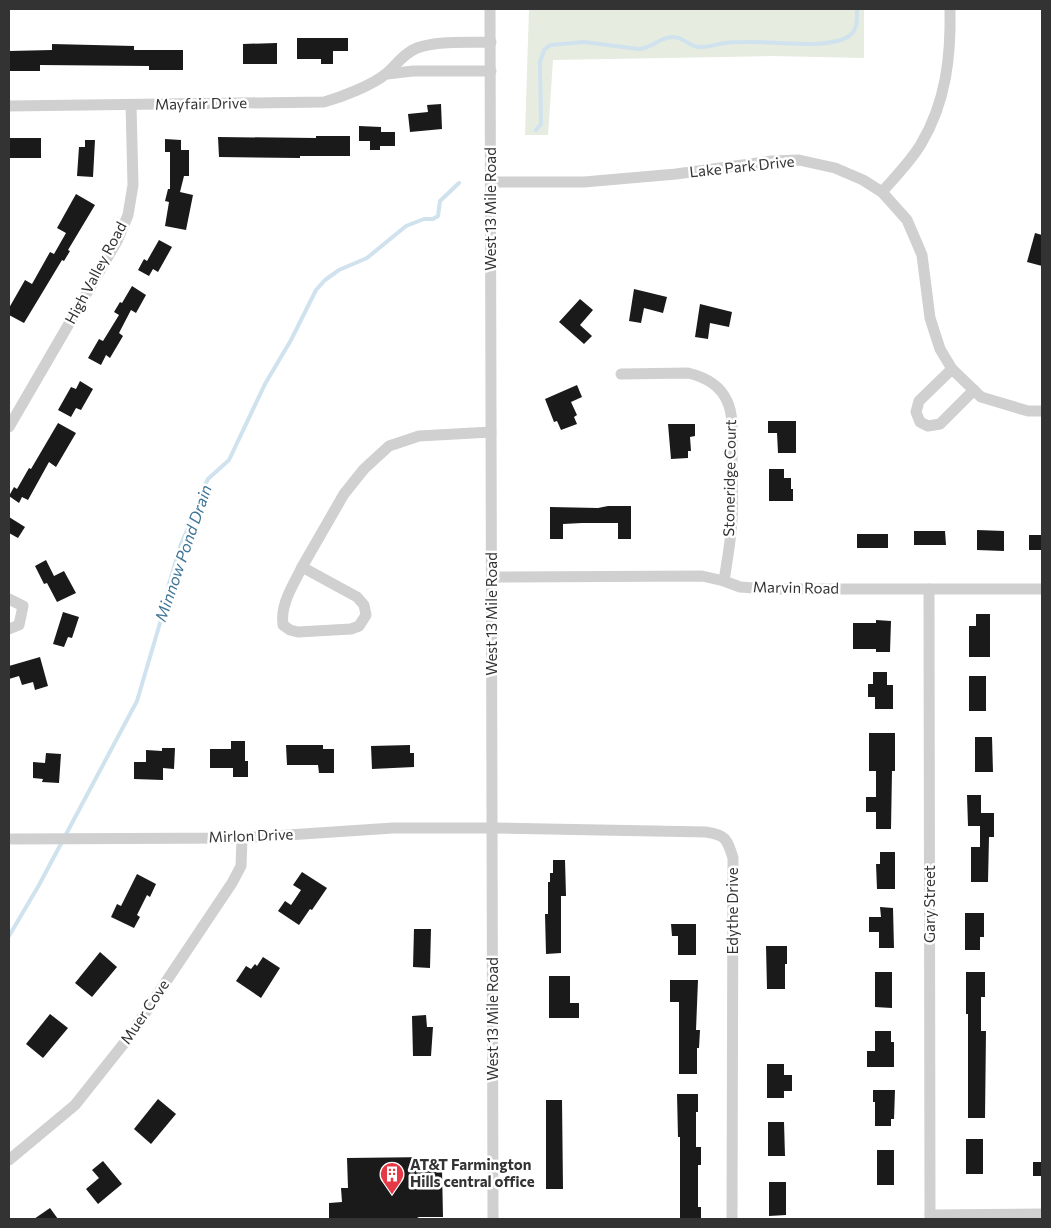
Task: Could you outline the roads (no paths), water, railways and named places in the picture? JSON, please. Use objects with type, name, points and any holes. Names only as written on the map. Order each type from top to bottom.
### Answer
[{"type":"street","name":"West 13 Mile Road","points":[[490,9],[493,1219]]},
{"type":"street","points":[[882,192],[921,144],[938,109],[949,61],[950,9]]},
{"type":"street","name":"Mayfair Drive","points":[[387,74],[400,58],[416,48],[440,44],[490,42]]},
{"type":"street","name":"Mayfair Drive","points":[[9,106],[324,102],[341,98],[387,74],[413,71],[491,71]]},
{"type":"street","name":"High Valley Road","points":[[9,427],[117,241],[128,215],[133,185],[131,105]]},
{"type":"street","name":"Lake Park Drive","points":[[491,182],[584,182],[676,174],[772,161],[799,160],[835,168],[862,180],[882,192],[907,220],[922,255],[930,318],[940,348],[952,369],[981,397],[1028,411],[1042,411]]},
{"type":"street","points":[[952,369],[919,401],[916,412],[920,422],[928,426],[940,424],[974,390]]},
{"type":"street","name":"Stoneridge Court","points":[[622,374],[678,373],[699,376],[716,387],[728,402],[732,436],[732,520],[724,581]]},
{"type":"street","points":[[302,567],[357,597],[364,605],[366,615],[359,626],[351,630],[298,632],[282,625],[281,616],[283,608],[302,567],[344,494],[364,469],[388,446],[419,436],[491,432]]},
{"type":"street","name":"Marvin Road","points":[[492,577],[702,576],[740,587],[767,589],[1042,589]]},
{"type":"street","name":"Gary Street","points":[[929,589],[930,1217]]},
{"type":"street","points":[[9,599],[23,606],[19,625],[9,629]]},
{"type":"street","name":"Mirlon Drive","points":[[9,839],[242,838],[392,828],[493,828]]},
{"type":"street","name":"Edythe Drive","points":[[493,828],[706,832],[720,834],[728,841],[733,858],[732,1219]]},
{"type":"street","name":"Muer Cove","points":[[9,1160],[75,1105],[129,1037],[232,883],[241,866],[242,838]]},
{"type":"street","points":[[930,1217],[1042,1214]]},
{"type":"waterway","name":"Minnow Pond Drain","points":[[536,130],[541,124],[540,62],[544,50],[550,45],[584,42],[639,49],[649,47],[669,37],[681,39],[695,46],[702,47],[736,42],[828,43],[852,34],[856,24],[857,9]]},
{"type":"waterway","name":"Minnow Pond Drain","points":[[9,936],[39,885],[137,701],[181,544],[198,506],[202,491],[208,479],[229,460],[265,384],[291,340],[316,290],[325,280],[339,270],[367,258],[406,226],[438,216],[440,201],[459,183]]},
{"type":"place","name":"AT&T Farmington Hills central office","points":[[392,1195]]}]
